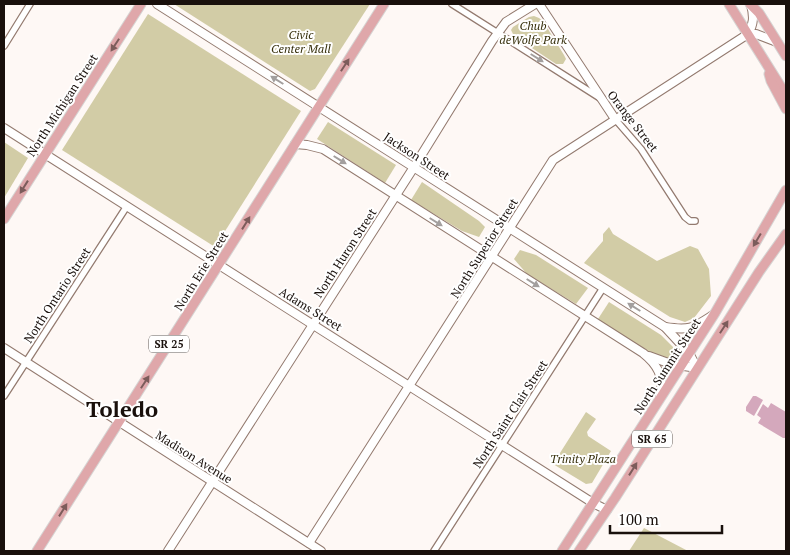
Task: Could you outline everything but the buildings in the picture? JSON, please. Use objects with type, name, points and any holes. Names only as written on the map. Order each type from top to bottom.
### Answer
[{"type":"main road","name":"North Michigan Street","points":[[4,219],[141,4]]},
{"type":"main road","name":"North Erie Street","points":[[37,551],[384,4]]},
{"type":"main road","points":[[728,4],[786,95]]},
{"type":"main road","points":[[750,4],[786,56]]},
{"type":"main road","points":[[767,66],[771,81],[786,109]]},
{"type":"main road","name":"North Summit Street","points":[[562,551],[715,314],[784,194],[786,185]]},
{"type":"main road","name":"SR 65","points":[[578,551],[607,510],[759,272],[786,234]]},
{"type":"street","points":[[4,46],[30,4]]},
{"type":"street","name":"Jackson Street","points":[[157,4],[665,327],[689,354],[697,368]]},
{"type":"street","points":[[452,4],[600,98]]},
{"type":"street","name":"North Huron Street","points":[[168,551],[414,167],[497,33],[506,22],[536,4]]},
{"type":"street","name":"Orange Street","points":[[539,4],[600,98],[641,149],[686,218],[690,221],[695,221]]},
{"type":"street","points":[[750,4],[753,21],[748,34],[756,34],[777,42]]},
{"type":"street","name":"North Superior Street","points":[[309,543],[553,160],[748,34]]},
{"type":"street","name":"Adams Street","points":[[4,128],[593,503],[607,510]]},
{"type":"street","points":[[295,144],[307,145],[322,150],[643,353],[657,365],[660,373],[662,388],[659,401]]},
{"type":"street","name":"North Ontario Street","points":[[4,396],[127,206]]},
{"type":"street","name":"North Saint Clair Street","points":[[434,551],[603,288]]},
{"type":"street","points":[[665,327],[679,329],[695,327],[715,314]]},
{"type":"street","name":"Madison Avenue","points":[[4,348],[321,551]]},
{"type":"street","points":[[643,353],[666,362],[697,368]]},
{"type":"green space","name":"Civic Center Mall","points":[[174,4],[370,4],[315,89],[310,91]]},
{"type":"green space","points":[[148,14],[301,111],[215,247],[62,150]]},
{"type":"green space","name":"Chub deWolfe Park","points":[[534,16],[543,21],[564,55],[566,59],[563,64],[556,64],[514,36],[511,30],[513,27]]},
{"type":"green space","points":[[328,122],[396,165],[385,183],[317,139]]},
{"type":"green space","points":[[4,142],[28,158],[4,198]]},
{"type":"green space","points":[[422,182],[479,221],[485,227],[479,237],[462,231],[411,200]]},
{"type":"green space","points":[[609,227],[613,234],[657,261],[690,246],[698,249],[709,269],[711,296],[694,318],[685,322],[670,317],[584,263],[603,241],[603,234]]},
{"type":"green space","points":[[520,250],[536,255],[588,288],[576,304],[527,274],[514,259]]},
{"type":"green space","points":[[609,302],[661,335],[676,350],[670,359],[645,350],[598,319]]},
{"type":"green space","name":"Trinity Plaza","points":[[586,412],[596,419],[587,432],[588,436],[611,451],[592,483],[586,484],[553,464]]},
{"type":"green space","points":[[644,528],[688,551],[629,551]]},
{"type":"shaded area","points":[[753,396],[763,400],[754,416],[746,411],[746,407]]},
{"type":"shaded area","points":[[771,403],[786,412],[786,438],[758,423],[761,418],[757,415],[763,404],[768,408]]},
{"type":"district","name":"Toledo","points":[[122,408]]}]
